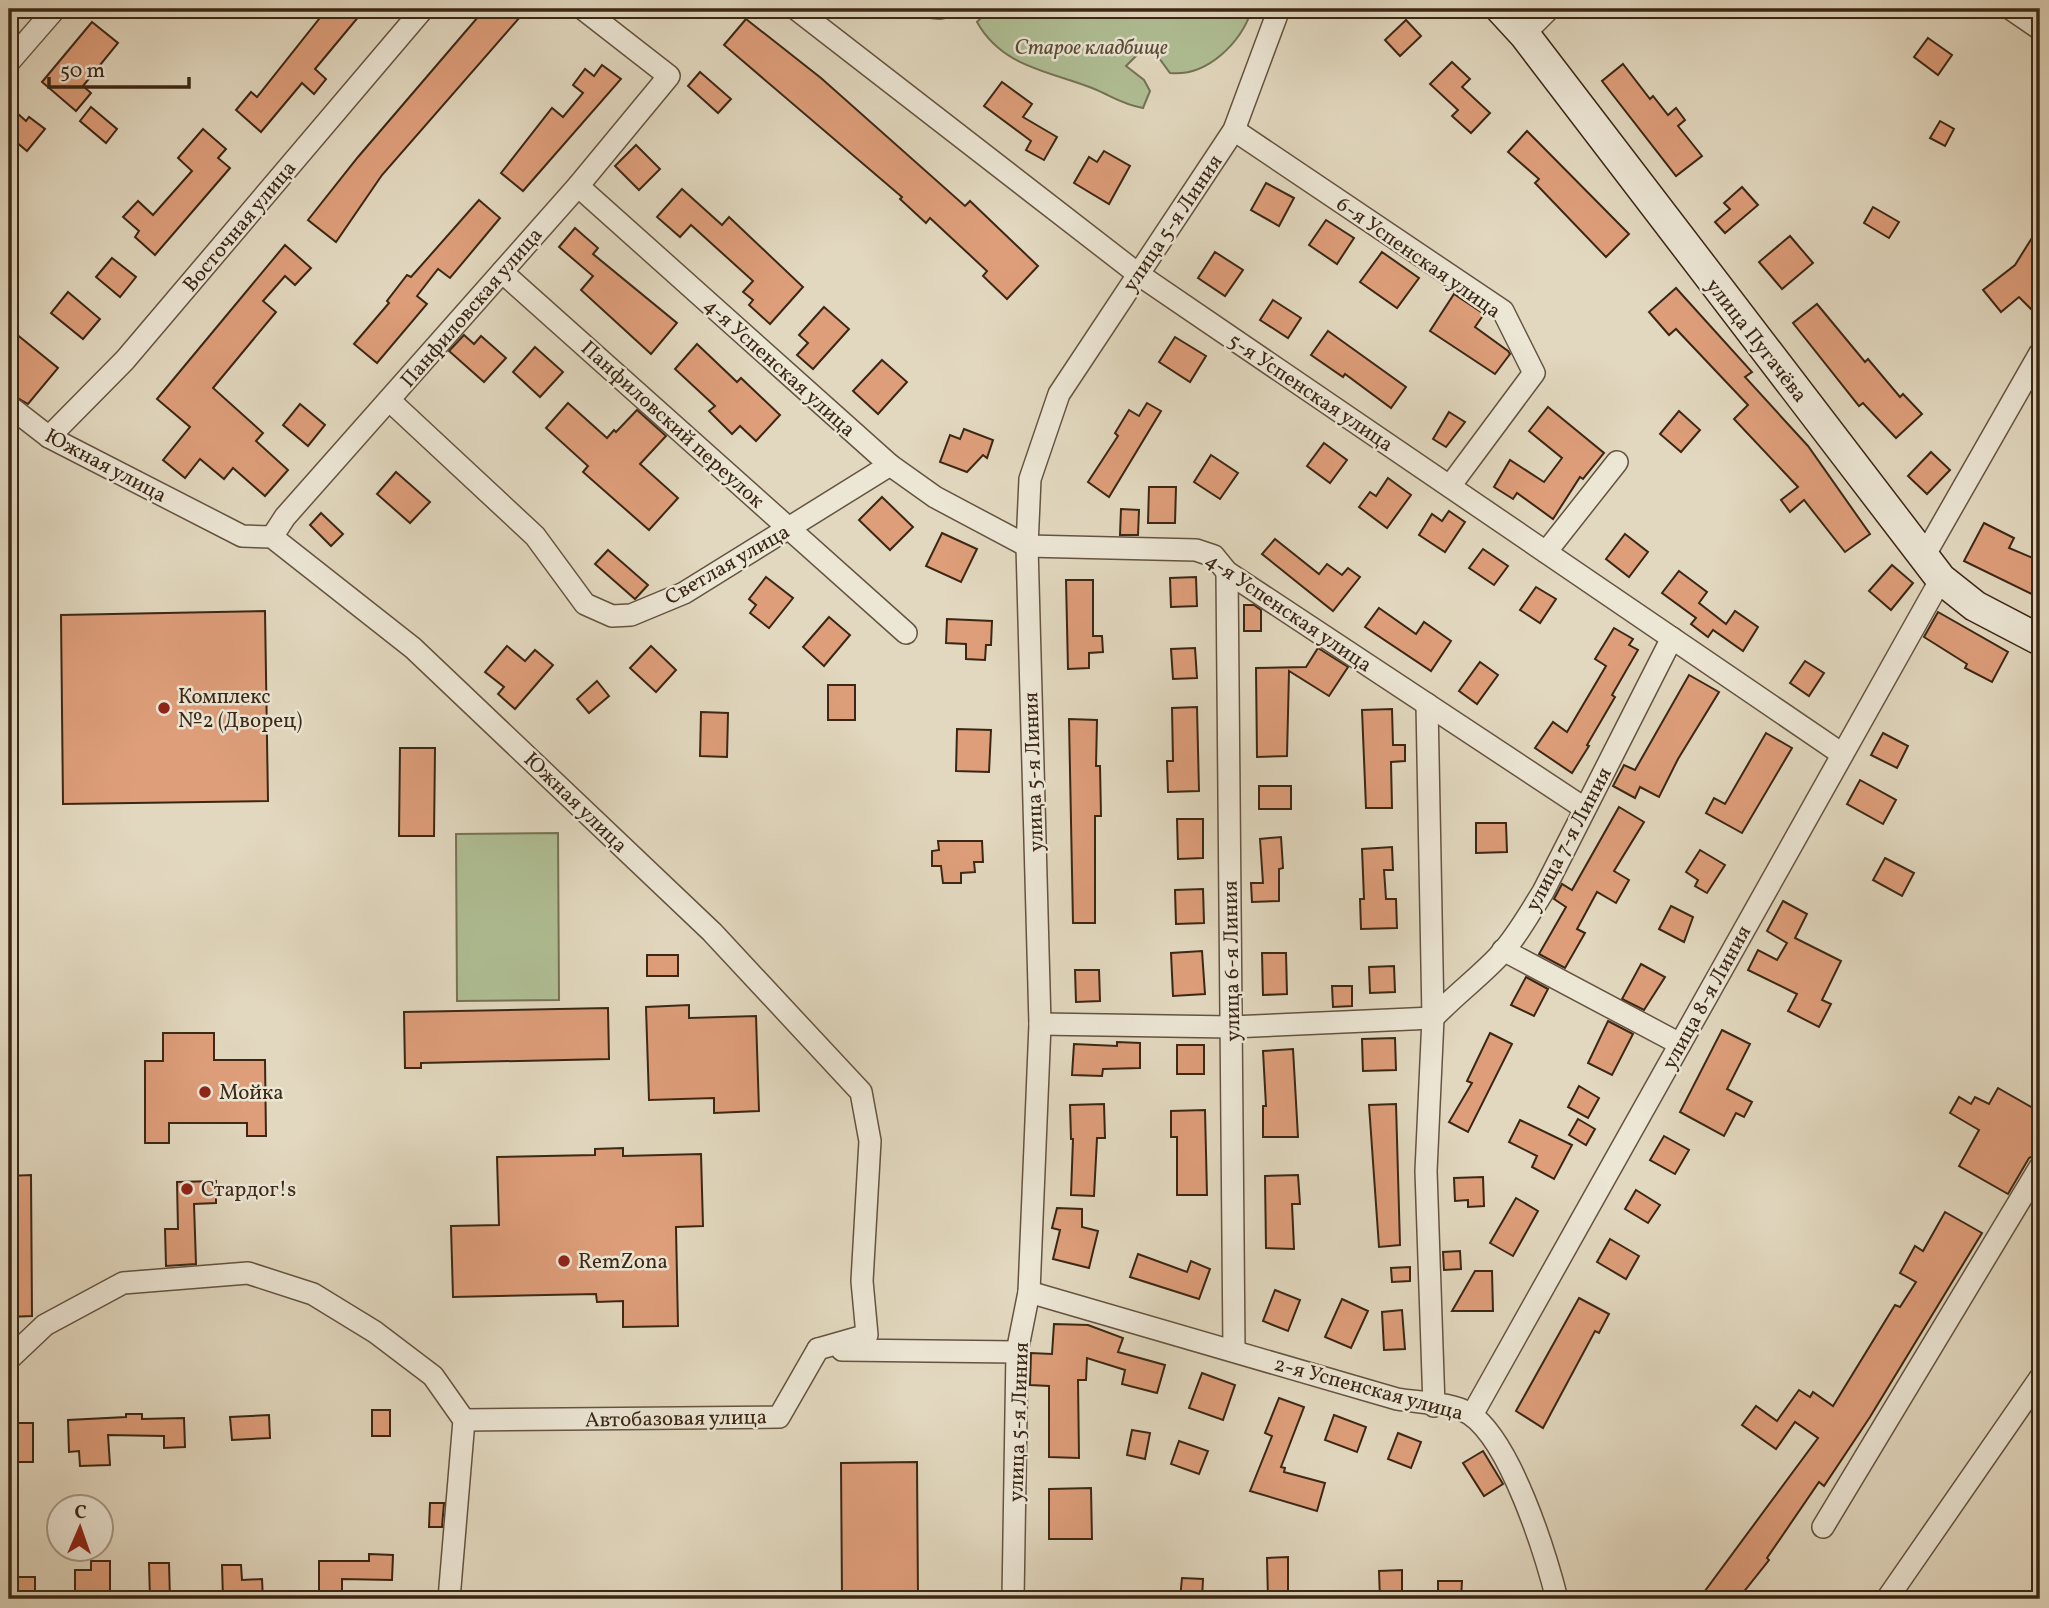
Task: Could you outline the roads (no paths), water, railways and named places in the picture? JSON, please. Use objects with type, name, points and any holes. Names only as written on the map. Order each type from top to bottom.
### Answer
[{"type":"street","points":[[9,62],[55,9]]},
{"type":"street","name":"Восточная улица","points":[[49,437],[125,360],[423,9]]},
{"type":"street","name":"Панфиловская улица","points":[[272,537],[578,186],[669,76],[583,9]]},
{"type":"street","name":"5-я Успенская улица","points":[[796,9],[1138,274],[1842,754]]},
{"type":"street","name":"улица 5-я Линия","points":[[1013,1599],[1017,1352],[1029,1292],[1040,1024],[1027,546],[1030,480],[1059,394],[1234,130],[1279,9]]},
{"type":"street","name":"улица Пугачёва","points":[[1502,9],[1524,34],[1932,569],[1975,606],[2040,640]]},
{"type":"street","points":[[1524,34],[1549,9]]},
{"type":"street","points":[[2011,9],[2040,29]]},
{"type":"street","name":"6-я Успенская улица","points":[[1234,130],[1503,312],[1534,373],[1450,486]]},
{"type":"street","name":"4-я Успенская улица","points":[[578,186],[890,465],[935,496],[1027,546],[1196,550],[1214,556],[1227,572],[1584,808]]},
{"type":"street","name":"Панфиловский переулок","points":[[502,272],[906,633]]},
{"type":"street","name":"улица 8-я Линия","points":[[1472,1415],[1842,754],[2040,353]]},
{"type":"street","name":"Светлая улица","points":[[389,400],[535,536],[585,604],[611,616],[631,615],[684,593],[890,465]]},
{"type":"street","name":"Южная улица","points":[[9,406],[49,437],[242,536],[272,537],[414,648],[712,932],[861,1092],[870,1140],[862,1281],[867,1335],[818,1349]]},
{"type":"street","points":[[1546,552],[1617,462]]},
{"type":"street","name":"улица 6-я Линия","points":[[1227,572],[1234,1350]]},
{"type":"street","name":"улица 7-я Линия","points":[[1433,1018],[1503,950],[1543,892],[1672,638]]},
{"type":"street","points":[[1427,704],[1433,1018],[1426,1171],[1434,1406]]},
{"type":"street","points":[[1503,950],[1680,1044]]},
{"type":"street","points":[[1040,1024],[1231,1027],[1433,1018]]},
{"type":"street","points":[[1823,1527],[2040,1167]]},
{"type":"street","points":[[9,1359],[45,1325],[124,1283],[248,1273],[313,1294],[376,1332],[433,1376],[464,1420],[449,1599]]},
{"type":"street","name":"2-я Успенская улица","points":[[1029,1292],[1396,1399],[1456,1407],[1472,1415],[1485,1429],[1512,1472],[1547,1558],[1557,1599]]},
{"type":"street","points":[[818,1349],[1017,1352]]},
{"type":"street","name":"Автобазовая улица","points":[[464,1420],[779,1417],[818,1349]]},
{"type":"street","points":[[1887,1599],[2040,1378]]},
{"type":"place","name":"Комплекс №2 (Дворец)","points":[[164,708]]},
{"type":"place","name":"Мойка","points":[[205,1092]]},
{"type":"place","name":"Стардог!s","points":[[187,1189]]},
{"type":"place","name":"RemZona","points":[[564,1261]]},
{"type":"park label","name":"Старое кладбище","points":[[1091,47]]}]
